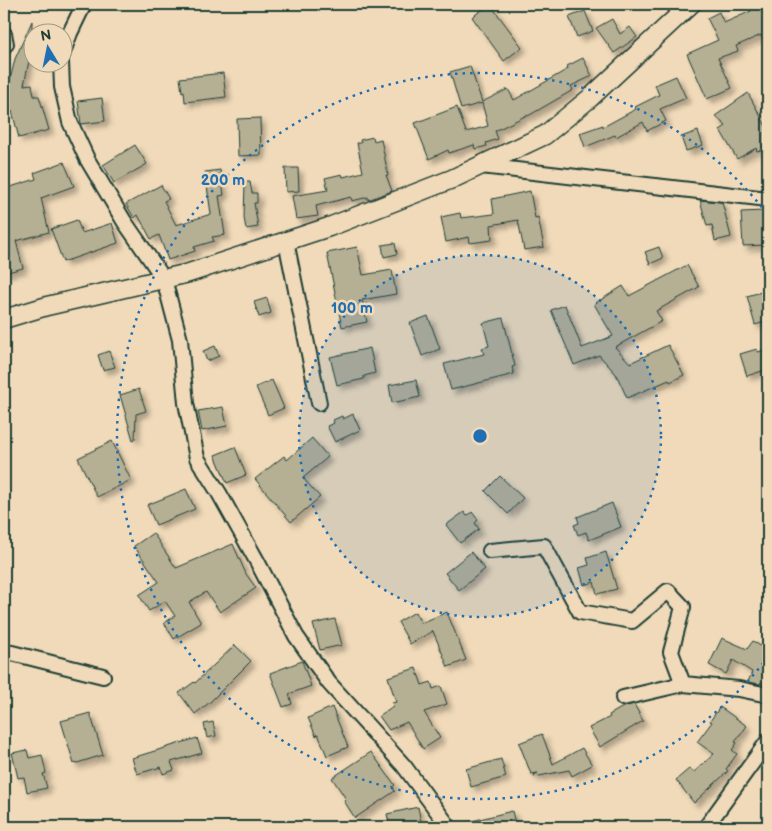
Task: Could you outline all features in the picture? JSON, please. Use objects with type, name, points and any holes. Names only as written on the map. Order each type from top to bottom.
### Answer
[{"type":"main road","points":[[4,319],[48,306],[189,273],[329,227],[452,180],[545,135],[590,98],[691,4]]},
{"type":"street","points":[[72,29],[84,4]]},
{"type":"street","points":[[61,72],[62,87],[70,122],[87,158],[124,221],[164,279],[180,340],[186,403],[197,458],[220,493],[296,636],[329,683],[404,766],[449,827]]},
{"type":"street","points":[[481,166],[768,199]]},
{"type":"street","points":[[286,241],[319,404]]},
{"type":"street","points":[[490,551],[544,546],[580,612],[632,622],[668,591],[683,607],[671,652],[683,684]]},
{"type":"street","points":[[4,651],[103,676]]},
{"type":"street","points":[[623,698],[683,684],[739,689],[768,695]]},
{"type":"street","points":[[706,827],[768,741]]},
{"type":"building","points":[[490,4],[522,47],[504,61],[472,17]]},
{"type":"building","points":[[748,4],[768,4],[768,52],[761,35],[736,46],[738,51],[718,58],[732,88],[707,99],[687,54],[718,40],[707,18],[719,12],[724,23],[751,11]]},
{"type":"building","points":[[585,11],[593,31],[577,37],[569,17]]},
{"type":"building","points":[[612,19],[620,34],[630,27],[637,37],[614,53],[596,28]]},
{"type":"building","points":[[22,43],[22,72],[27,72],[24,85],[32,84],[34,96],[39,96],[49,130],[19,138],[5,89],[8,88],[15,59]]},
{"type":"building","points":[[583,58],[592,76],[571,86],[573,90],[528,116],[495,131],[498,139],[486,143],[487,146],[475,149],[474,145],[449,153],[448,150],[429,159],[415,123],[457,107],[466,132],[488,126],[482,103],[461,109],[450,72],[470,66],[482,102],[508,89],[514,100],[568,69],[567,66]]},
{"type":"building","points":[[223,73],[226,97],[185,102],[180,78]]},
{"type":"building","points":[[676,76],[686,98],[660,109],[666,121],[647,131],[643,122],[616,137],[615,135],[585,147],[580,133],[603,125],[603,127],[636,109],[635,107],[659,95],[655,85]]},
{"type":"building","points":[[748,93],[768,130],[768,148],[757,151],[756,148],[737,159],[720,130],[726,126],[715,116]]},
{"type":"building","points":[[102,98],[105,121],[81,124],[78,101]]},
{"type":"building","points":[[260,118],[261,155],[238,156],[237,119]]},
{"type":"building","points":[[698,131],[703,145],[686,151],[681,137]]},
{"type":"building","points":[[373,137],[374,141],[381,139],[388,175],[386,175],[392,191],[368,200],[368,197],[352,201],[351,197],[316,206],[318,216],[296,219],[292,196],[328,190],[325,178],[342,174],[343,177],[363,172],[357,143],[361,143],[360,140]]},
{"type":"building","points":[[135,145],[147,164],[114,183],[103,165]]},
{"type":"building","points":[[64,162],[74,186],[41,198],[49,232],[16,241],[23,268],[4,273],[4,189],[36,179],[34,173]]},
{"type":"building","points":[[285,168],[298,168],[299,191],[286,192]]},
{"type":"building","points":[[220,170],[224,195],[219,196],[225,235],[212,237],[214,241],[194,247],[195,251],[168,260],[159,235],[151,239],[138,215],[134,218],[126,204],[161,185],[169,199],[164,201],[176,225],[211,214],[205,172]]},
{"type":"building","points":[[245,182],[250,182],[252,193],[257,193],[257,203],[254,203],[258,227],[246,229],[244,218]]},
{"type":"building","points":[[530,191],[535,218],[538,217],[544,247],[524,250],[518,220],[491,225],[492,240],[470,243],[469,237],[446,242],[441,217],[460,213],[461,218],[494,214],[492,199]]},
{"type":"building","points":[[700,200],[722,202],[731,237],[715,241],[712,225],[707,226]]},
{"type":"building","points":[[764,211],[765,245],[743,246],[741,212]]},
{"type":"building","points":[[77,220],[82,233],[112,223],[118,243],[63,262],[51,229]]},
{"type":"building","points":[[395,243],[397,254],[384,257],[382,245]]},
{"type":"building","points":[[357,247],[363,275],[392,270],[396,294],[362,300],[367,322],[342,327],[327,253]]},
{"type":"building","points":[[659,247],[663,258],[650,264],[645,252]]},
{"type":"building","points":[[687,265],[699,287],[656,311],[662,321],[615,347],[630,363],[668,345],[684,375],[627,398],[616,374],[599,355],[574,365],[551,310],[565,305],[582,348],[613,336],[594,304],[623,286],[629,296]]},
{"type":"building","points":[[768,290],[768,321],[755,325],[747,296]]},
{"type":"building","points":[[267,298],[271,313],[259,317],[254,302]]},
{"type":"building","points":[[428,316],[440,349],[422,356],[410,323]]},
{"type":"building","points":[[503,318],[515,366],[512,367],[514,374],[451,390],[444,364],[484,354],[482,348],[489,346],[483,323]]},
{"type":"building","points":[[215,346],[219,356],[207,361],[203,351]]},
{"type":"building","points":[[370,348],[375,373],[364,376],[364,379],[337,385],[330,357]]},
{"type":"building","points":[[757,349],[758,352],[764,350],[768,369],[747,376],[740,354]]},
{"type":"building","points":[[109,351],[115,367],[103,370],[98,355]]},
{"type":"building","points":[[272,380],[284,408],[268,415],[256,387]]},
{"type":"building","points":[[416,380],[420,397],[392,403],[389,385]]},
{"type":"building","points":[[139,389],[146,411],[136,414],[135,439],[133,440],[120,395]]},
{"type":"building","points":[[223,407],[227,426],[202,431],[198,411]]},
{"type":"building","points":[[353,414],[360,430],[335,442],[327,426],[334,423],[333,420],[342,416],[343,419]]},
{"type":"building","points":[[312,438],[328,457],[303,478],[320,497],[291,522],[255,479],[284,456],[287,460]]},
{"type":"building","points":[[112,441],[131,480],[97,497],[78,458]]},
{"type":"building","points":[[235,447],[246,475],[227,483],[215,455]]},
{"type":"building","points":[[500,476],[523,498],[508,514],[485,491]]},
{"type":"building","points":[[186,489],[195,509],[156,525],[147,505]]},
{"type":"building","points":[[612,503],[621,527],[589,540],[586,532],[578,535],[574,525],[579,523],[577,517]]},
{"type":"building","points":[[464,512],[467,516],[472,512],[478,520],[475,523],[479,529],[460,543],[446,525]]},
{"type":"building","points":[[153,533],[176,568],[233,544],[246,574],[256,588],[220,612],[206,592],[189,602],[201,623],[174,639],[164,623],[175,616],[165,601],[149,611],[139,595],[159,582],[134,546]]},
{"type":"building","points":[[471,552],[485,569],[459,590],[445,573]]},
{"type":"building","points":[[606,552],[617,589],[597,594],[594,582],[584,585],[579,568],[589,565],[587,558]]},
{"type":"building","points":[[415,612],[421,623],[447,612],[466,660],[448,667],[433,631],[410,644],[398,622]]},
{"type":"building","points":[[335,619],[342,645],[320,650],[313,624]]},
{"type":"building","points":[[722,638],[747,649],[753,641],[768,651],[768,663],[763,672],[768,674],[768,685],[761,682],[760,684],[748,682],[752,672],[733,660],[726,674],[709,665]]},
{"type":"building","points":[[235,645],[251,661],[210,702],[195,714],[179,693],[195,683]]},
{"type":"building","points":[[302,661],[311,686],[289,694],[292,704],[283,707],[270,673]]},
{"type":"building","points":[[416,668],[422,685],[431,682],[433,689],[441,686],[447,704],[424,712],[440,738],[423,749],[407,722],[389,730],[379,716],[393,706],[392,703],[396,702],[388,677]]},
{"type":"building","points":[[634,704],[643,721],[600,747],[589,728],[610,717],[609,715],[623,707]]},
{"type":"building","points":[[332,707],[348,747],[327,756],[318,734],[316,736],[308,718]]},
{"type":"building","points":[[720,707],[747,726],[735,742],[737,743],[732,750],[737,754],[726,769],[728,771],[694,803],[676,780],[690,768],[694,772],[714,754],[697,742],[712,722],[710,721]]},
{"type":"building","points":[[90,713],[103,755],[74,764],[61,721]]},
{"type":"building","points":[[213,722],[216,736],[207,738],[204,724]]},
{"type":"building","points":[[542,734],[553,764],[582,748],[592,765],[572,776],[569,770],[534,777],[538,773],[531,774],[519,743]]},
{"type":"building","points":[[197,738],[202,753],[171,762],[174,770],[163,774],[161,767],[137,774],[132,758]]},
{"type":"building","points":[[27,750],[29,758],[42,755],[46,773],[43,774],[47,788],[27,792],[24,777],[18,778],[12,753]]},
{"type":"building","points":[[371,752],[395,785],[392,787],[395,791],[355,818],[344,801],[346,799],[332,778]]},
{"type":"building","points":[[501,759],[506,777],[471,787],[466,769]]},
{"type":"building","points":[[418,807],[422,827],[390,827],[387,814]]},
{"type":"building","points":[[512,811],[516,827],[461,827],[460,824]]}]
